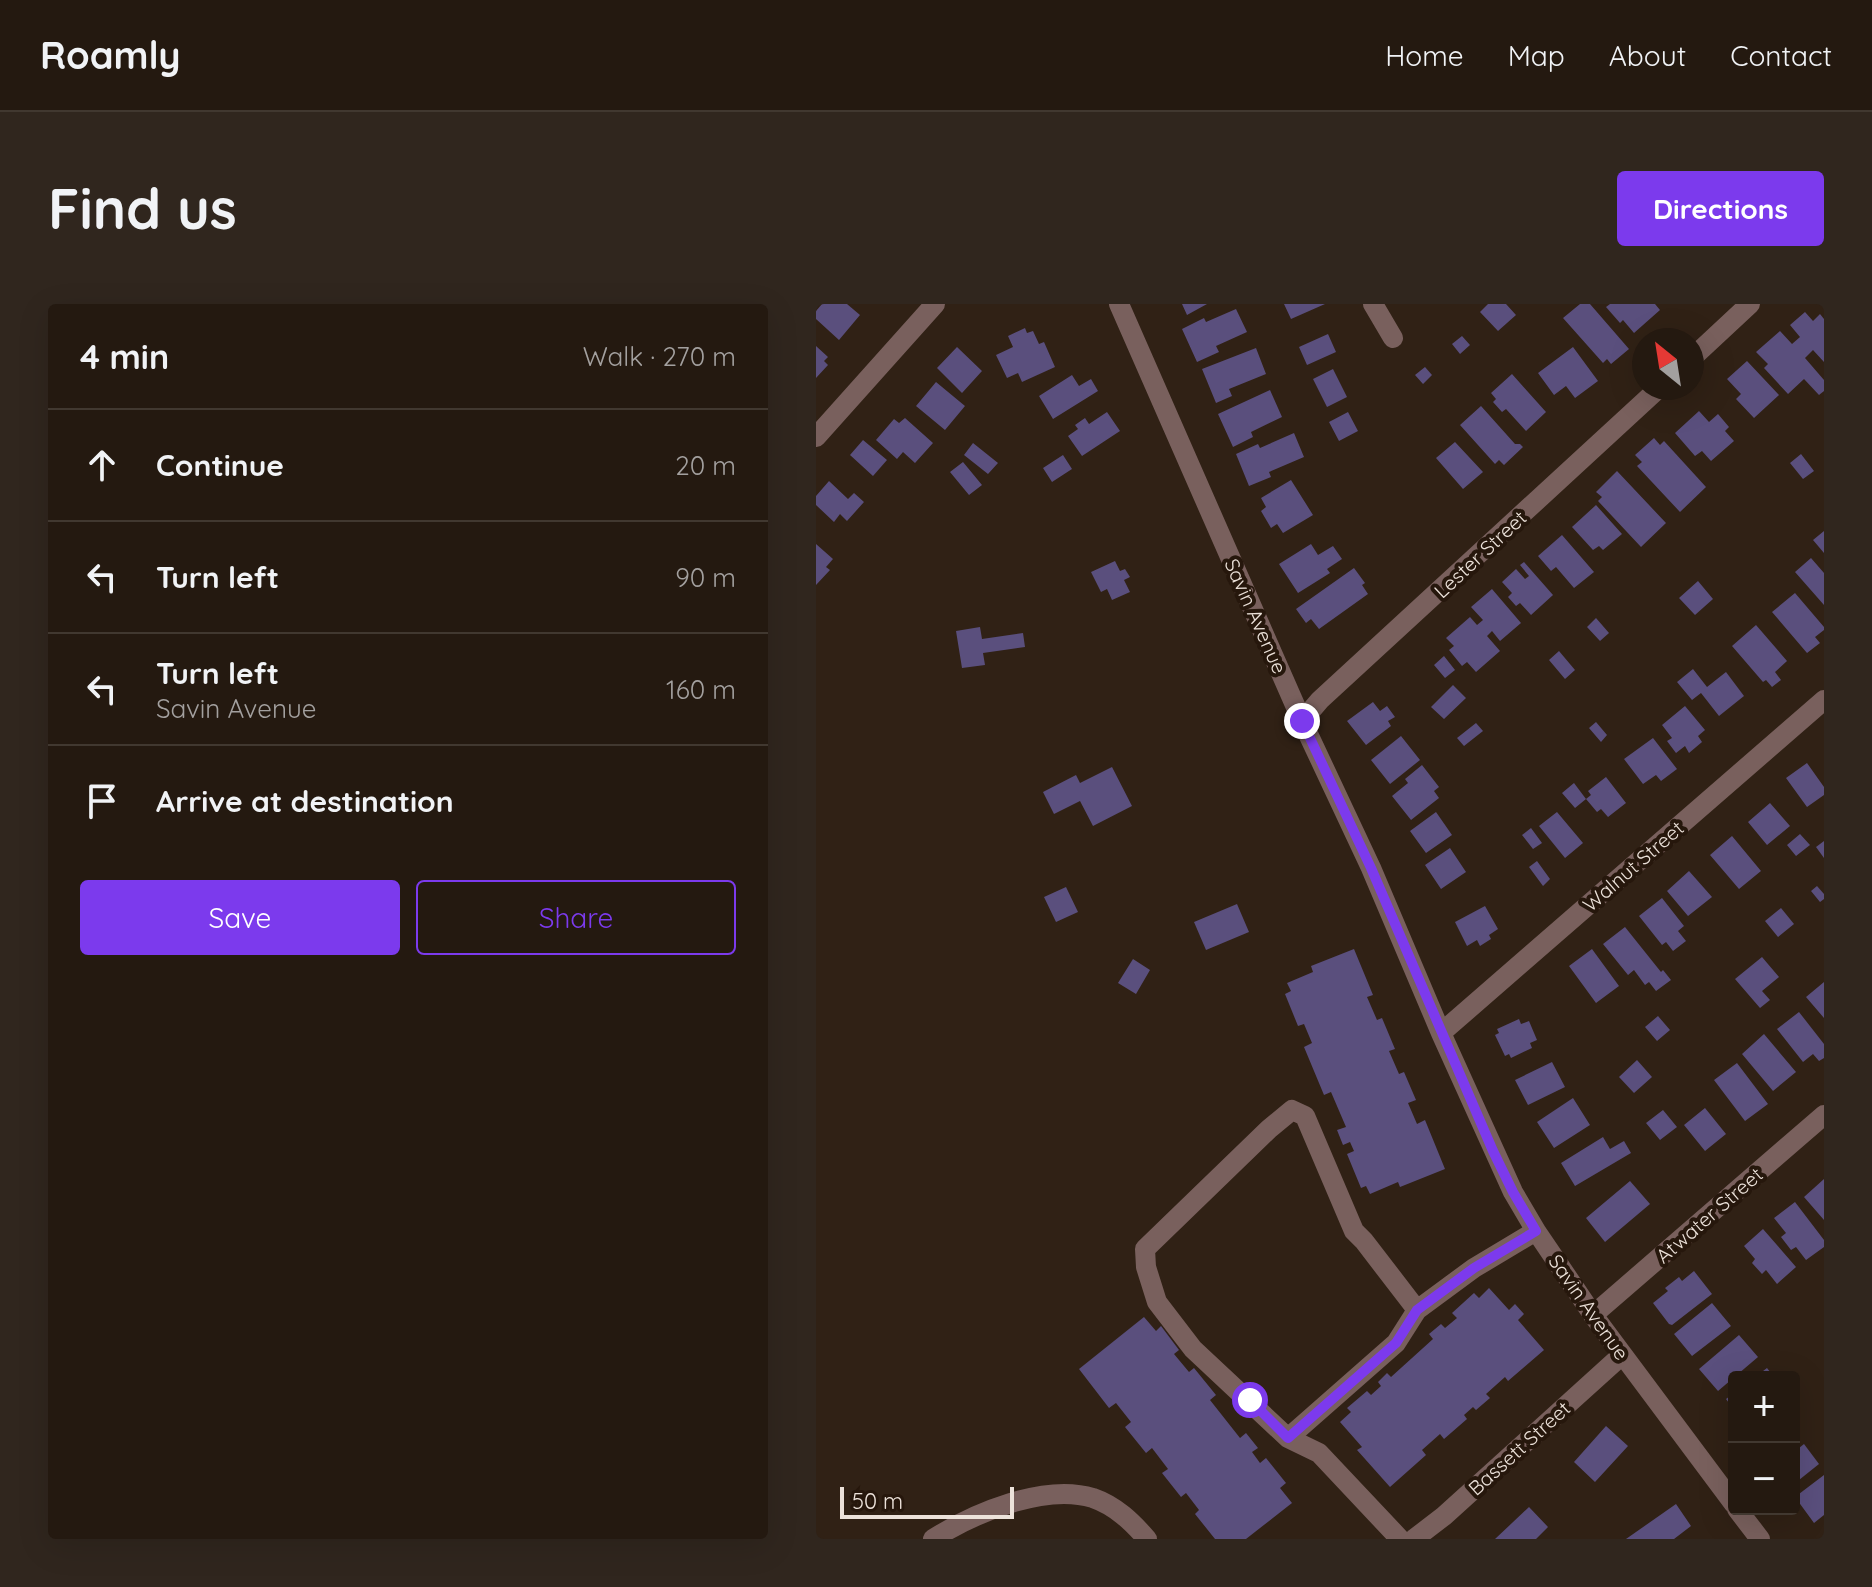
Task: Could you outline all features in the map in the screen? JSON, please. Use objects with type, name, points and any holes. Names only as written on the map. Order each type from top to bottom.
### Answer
[{"type":"street","points":[[816,437],[935,304]]},
{"type":"street","name":"Savin Avenue","points":[[1119,304],[1513,1192],[1593,1315],[1728,1496]]},
{"type":"street","points":[[1373,304],[1393,338]]},
{"type":"street","points":[[1704,347],[1750,304]]},
{"type":"street","name":"Lester Street","points":[[1302,721],[1320,700],[1646,400]]},
{"type":"street","name":"Walnut Street","points":[[1441,1033],[1824,700]]},
{"type":"street","points":[[1400,1539],[1319,1453],[1288,1438],[1193,1349],[1157,1302],[1146,1267],[1145,1249],[1292,1110],[1305,1116],[1354,1231],[1417,1310]]},
{"type":"street","name":"Atwater Street","points":[[1593,1315],[1824,1115]]},
{"type":"street","points":[[1288,1438],[1396,1343],[1417,1310],[1474,1268],[1536,1231]]},
{"type":"street","name":"Bassett Street","points":[[1414,1539],[1444,1516],[1622,1355]]},
{"type":"street","points":[[933,1539],[970,1519],[1013,1503],[1070,1494],[1092,1498],[1113,1508],[1147,1539]]},
{"type":"street","name":"Savin Avenue","points":[[1742,1515],[1760,1539]]},
{"type":"building","points":[[822,304],[847,304],[860,315],[839,340],[816,319],[816,311]]},
{"type":"building","points":[[1182,304],[1207,304],[1187,315]]},
{"type":"building","points":[[1284,304],[1325,304],[1291,319]]},
{"type":"building","points":[[1488,304],[1506,304],[1516,315],[1498,331],[1480,312]]},
{"type":"building","points":[[1580,304],[1590,304],[1629,349],[1611,364],[1607,359],[1603,363],[1563,318]]},
{"type":"building","points":[[1610,304],[1655,304],[1660,310],[1640,328],[1632,328],[1632,331],[1623,320],[1620,323],[1606,307]]},
{"type":"building","points":[[1236,309],[1247,332],[1216,346],[1219,352],[1197,362],[1182,329],[1204,318],[1206,322]]},
{"type":"building","points":[[1805,312],[1813,321],[1820,314],[1824,319],[1824,362],[1813,350],[1805,358],[1824,380],[1824,391],[1819,395],[1804,379],[1788,394],[1764,368],[1768,364],[1756,352],[1780,331],[1792,344],[1800,337],[1790,325]]},
{"type":"building","points":[[1025,328],[1027,333],[1033,331],[1039,344],[1044,342],[1055,367],[1022,382],[1018,373],[1007,378],[996,355],[1013,347],[1008,336]]},
{"type":"building","points":[[1328,334],[1336,352],[1307,365],[1299,347]]},
{"type":"building","points":[[1462,336],[1470,345],[1460,354],[1452,344]]},
{"type":"building","points":[[816,346],[828,357],[824,361],[828,365],[816,378]]},
{"type":"building","points":[[957,347],[982,371],[962,393],[937,368]]},
{"type":"building","points":[[1573,347],[1598,381],[1575,398],[1566,386],[1554,395],[1538,373]]},
{"type":"building","points":[[1256,348],[1266,374],[1229,389],[1232,396],[1216,403],[1202,369]]},
{"type":"building","points":[[1747,361],[1779,395],[1754,418],[1736,399],[1741,394],[1727,379]]},
{"type":"building","points":[[1425,367],[1432,375],[1423,384],[1415,375]]},
{"type":"building","points":[[1333,369],[1347,397],[1327,407],[1313,379]]},
{"type":"building","points":[[1512,374],[1546,412],[1526,431],[1506,409],[1502,412],[1493,402],[1496,399],[1491,393]]},
{"type":"building","points":[[1072,375],[1079,386],[1091,379],[1098,391],[1053,419],[1039,396]]},
{"type":"building","points":[[936,382],[965,406],[945,430],[916,406]]},
{"type":"building","points":[[1270,390],[1282,417],[1251,432],[1253,437],[1233,447],[1218,414]]},
{"type":"building","points":[[1481,406],[1515,444],[1523,447],[1504,465],[1499,460],[1495,464],[1460,425]]},
{"type":"building","points":[[1699,411],[1709,422],[1718,414],[1729,427],[1725,431],[1734,441],[1711,461],[1702,451],[1695,456],[1675,433]]},
{"type":"building","points":[[1107,412],[1120,431],[1082,456],[1068,436],[1078,429],[1075,425],[1085,418],[1089,424]]},
{"type":"building","points":[[1348,412],[1358,431],[1339,441],[1329,422]]},
{"type":"building","points":[[905,418],[933,443],[915,463],[903,452],[897,459],[876,440],[894,419],[899,423]]},
{"type":"building","points":[[1294,433],[1304,457],[1269,472],[1271,477],[1249,486],[1236,454],[1258,444],[1260,448]]},
{"type":"building","points":[[1654,438],[1660,445],[1664,441],[1706,487],[1680,512],[1637,466],[1642,462],[1635,455]]},
{"type":"building","points":[[863,440],[887,460],[873,476],[850,455]]},
{"type":"building","points":[[1455,442],[1483,472],[1463,489],[1436,458]]},
{"type":"building","points":[[973,443],[998,463],[988,474],[964,455]]},
{"type":"building","points":[[1801,454],[1814,471],[1803,479],[1790,463]]},
{"type":"building","points":[[1063,455],[1072,469],[1052,482],[1043,468]]},
{"type":"building","points":[[963,462],[982,485],[969,495],[950,472]]},
{"type":"building","points":[[1617,471],[1666,523],[1641,547],[1598,501],[1602,497],[1596,492]]},
{"type":"building","points":[[1291,480],[1313,515],[1283,533],[1277,524],[1271,528],[1261,511],[1266,507],[1261,498]]},
{"type":"building","points":[[829,481],[848,499],[854,493],[864,502],[847,521],[840,514],[834,522],[816,505],[816,496]]},
{"type":"building","points":[[1596,505],[1622,534],[1603,550],[1599,546],[1593,550],[1572,527]]},
{"type":"building","points":[[1824,531],[1824,553],[1813,540]]},
{"type":"building","points":[[1562,535],[1594,572],[1574,588],[1556,567],[1551,571],[1538,556]]},
{"type":"building","points":[[816,544],[833,559],[826,567],[830,570],[816,585]]},
{"type":"building","points":[[1311,544],[1318,555],[1333,546],[1342,559],[1327,569],[1330,573],[1298,593],[1279,564]]},
{"type":"building","points":[[1811,558],[1824,573],[1824,605],[1795,572]]},
{"type":"building","points":[[1115,561],[1120,571],[1125,569],[1130,577],[1124,580],[1130,592],[1112,600],[1107,589],[1101,592],[1091,572]]},
{"type":"building","points":[[1524,562],[1553,595],[1531,615],[1520,603],[1516,606],[1508,597],[1512,593],[1502,582],[1516,569],[1525,579],[1529,576],[1520,565]]},
{"type":"building","points":[[1354,568],[1365,583],[1362,585],[1368,594],[1319,629],[1311,619],[1306,623],[1296,609]]},
{"type":"building","points":[[1698,581],[1713,599],[1695,615],[1679,598]]},
{"type":"building","points":[[1492,589],[1521,623],[1500,641],[1492,631],[1487,636],[1500,651],[1476,672],[1467,662],[1462,666],[1449,650],[1454,646],[1446,638],[1470,617],[1477,625],[1483,620],[1471,607]]},
{"type":"building","points":[[1795,593],[1824,627],[1815,637],[1820,643],[1807,653],[1772,612]]},
{"type":"building","points":[[1596,618],[1609,633],[1600,641],[1587,627]]},
{"type":"building","points":[[1756,625],[1787,661],[1775,672],[1781,680],[1772,687],[1766,680],[1763,682],[1732,646]]},
{"type":"building","points":[[980,627],[982,639],[1023,633],[1025,647],[983,653],[985,665],[962,668],[956,631]]},
{"type":"building","points":[[1559,651],[1575,670],[1565,679],[1549,660]]},
{"type":"building","points":[[1444,656],[1455,670],[1445,678],[1434,665]]},
{"type":"building","points":[[1693,669],[1707,687],[1726,672],[1744,696],[1719,716],[1701,693],[1692,700],[1677,682]]},
{"type":"building","points":[[1453,685],[1466,698],[1444,719],[1431,707]]},
{"type":"building","points":[[1373,702],[1380,711],[1387,706],[1395,717],[1388,721],[1391,726],[1366,745],[1347,721]]},
{"type":"building","points":[[1685,706],[1705,730],[1698,736],[1702,742],[1689,753],[1685,746],[1676,753],[1667,741],[1672,738],[1662,725]]},
{"type":"building","points":[[1596,722],[1607,735],[1601,742],[1589,728]]},
{"type":"building","points":[[1476,723],[1483,731],[1464,746],[1457,738]]},
{"type":"building","points":[[1401,736],[1420,760],[1390,784],[1371,760]]},
{"type":"building","points":[[1653,738],[1677,769],[1661,781],[1656,775],[1643,784],[1624,759]]},
{"type":"building","points":[[1807,763],[1824,787],[1824,795],[1807,807],[1786,778]]},
{"type":"building","points":[[1422,765],[1439,787],[1434,791],[1439,798],[1411,820],[1392,796],[1408,783],[1405,779]]},
{"type":"building","points":[[1112,767],[1132,806],[1093,826],[1080,801],[1054,814],[1043,792],[1076,775],[1080,783]]},
{"type":"building","points":[[1606,777],[1626,803],[1608,817],[1601,809],[1597,812],[1586,799],[1591,795],[1588,791]]},
{"type":"building","points":[[1574,783],[1586,799],[1575,808],[1562,793]]},
{"type":"building","points":[[1770,803],[1790,826],[1767,845],[1748,822]]},
{"type":"building","points":[[1436,812],[1452,835],[1426,853],[1410,831]]},
{"type":"building","points":[[1557,812],[1583,843],[1565,858],[1539,826]]},
{"type":"building","points":[[1531,828],[1542,843],[1533,849],[1522,835]]},
{"type":"building","points":[[1800,834],[1810,845],[1796,856],[1787,845]]},
{"type":"building","points":[[1732,836],[1761,871],[1739,889],[1710,855]]},
{"type":"building","points":[[1824,841],[1824,858],[1816,847]]},
{"type":"building","points":[[1450,848],[1466,872],[1441,889],[1425,865]]},
{"type":"building","points":[[1537,861],[1550,879],[1543,886],[1529,867]]},
{"type":"building","points":[[1689,871],[1712,897],[1688,916],[1667,891]]},
{"type":"building","points":[[1817,886],[1824,894],[1820,902],[1811,891]]},
{"type":"building","points":[[1066,887],[1078,912],[1056,922],[1044,897]]},
{"type":"building","points":[[1662,898],[1684,926],[1678,931],[1686,941],[1673,951],[1666,942],[1662,945],[1639,916]]},
{"type":"building","points":[[1237,904],[1249,932],[1206,950],[1194,922]]},
{"type":"building","points":[[1485,906],[1498,929],[1489,935],[1491,939],[1480,946],[1477,940],[1467,946],[1455,922]]},
{"type":"building","points":[[1781,908],[1794,924],[1778,937],[1765,921]]},
{"type":"building","points":[[1625,927],[1671,980],[1656,991],[1649,982],[1645,985],[1634,970],[1628,975],[1603,944]]},
{"type":"building","points":[[1354,949],[1373,995],[1367,997],[1377,1020],[1382,1018],[1395,1049],[1389,1051],[1399,1074],[1404,1072],[1416,1100],[1408,1103],[1417,1124],[1425,1120],[1445,1169],[1400,1187],[1398,1182],[1370,1194],[1366,1186],[1361,1188],[1347,1154],[1354,1151],[1350,1142],[1343,1145],[1337,1130],[1346,1127],[1331,1092],[1324,1095],[1304,1047],[1312,1043],[1304,1024],[1298,1026],[1285,994],[1291,991],[1287,983],[1313,972],[1311,966]]},
{"type":"building","points":[[1592,949],[1619,986],[1596,1003],[1569,966]]},
{"type":"building","points":[[1762,957],[1779,977],[1762,991],[1770,1000],[1760,1008],[1735,979]]},
{"type":"building","points":[[1133,959],[1150,970],[1136,994],[1118,983]]},
{"type":"building","points":[[1824,982],[1824,1018],[1806,997]]},
{"type":"building","points":[[1799,1012],[1824,1044],[1824,1058],[1819,1061],[1813,1054],[1803,1062],[1777,1029]]},
{"type":"building","points":[[1658,1016],[1670,1030],[1657,1041],[1645,1027]]},
{"type":"building","points":[[1519,1019],[1521,1024],[1529,1021],[1537,1040],[1530,1043],[1532,1048],[1511,1058],[1509,1054],[1505,1056],[1495,1035],[1499,1033],[1497,1029]]},
{"type":"building","points":[[1764,1034],[1796,1072],[1773,1091],[1742,1054]]},
{"type":"building","points":[[1637,1060],[1652,1077],[1634,1093],[1619,1077]]},
{"type":"building","points":[[1552,1062],[1565,1087],[1528,1105],[1515,1080]]},
{"type":"building","points":[[1737,1063],[1768,1104],[1745,1121],[1714,1080]]},
{"type":"building","points":[[1573,1098],[1590,1125],[1554,1148],[1537,1122]]},
{"type":"building","points":[[1705,1108],[1726,1134],[1705,1151],[1684,1125]]},
{"type":"building","points":[[1663,1110],[1677,1127],[1660,1140],[1646,1123]]},
{"type":"building","points":[[1603,1137],[1610,1149],[1624,1141],[1631,1153],[1575,1186],[1561,1163]]},
{"type":"building","points":[[1824,1179],[1824,1220],[1804,1197]]},
{"type":"building","points":[[1630,1181],[1650,1204],[1605,1242],[1586,1218]]},
{"type":"building","points":[[1795,1202],[1824,1240],[1824,1247],[1806,1260],[1796,1247],[1791,1250],[1781,1237],[1786,1233],[1774,1218]]},
{"type":"building","points":[[1763,1229],[1796,1267],[1777,1284],[1766,1270],[1762,1274],[1752,1263],[1755,1259],[1744,1246]]},
{"type":"building","points":[[1694,1271],[1712,1294],[1672,1325],[1669,1324],[1653,1303],[1679,1277],[1682,1281]]},
{"type":"building","points":[[1489,1288],[1509,1310],[1515,1304],[1524,1314],[1518,1320],[1544,1350],[1508,1381],[1505,1377],[1486,1394],[1490,1398],[1464,1415],[1467,1419],[1444,1439],[1440,1434],[1422,1450],[1426,1455],[1390,1487],[1357,1450],[1362,1447],[1340,1422],[1351,1412],[1347,1408],[1367,1391],[1371,1395],[1381,1386],[1378,1382],[1387,1373],[1391,1377],[1433,1339],[1429,1334],[1441,1324],[1445,1328],[1457,1318],[1452,1313],[1474,1293],[1479,1298]]},
{"type":"building","points":[[1712,1303],[1731,1326],[1692,1356],[1674,1334]]},
{"type":"building","points":[[1144,1317],[1156,1331],[1161,1326],[1179,1350],[1174,1354],[1189,1372],[1194,1368],[1216,1395],[1210,1400],[1240,1438],[1246,1433],[1258,1448],[1252,1452],[1260,1463],[1266,1458],[1286,1483],[1280,1488],[1292,1503],[1246,1539],[1215,1539],[1195,1514],[1199,1510],[1186,1493],[1181,1497],[1162,1473],[1168,1469],[1152,1448],[1146,1453],[1125,1427],[1131,1422],[1116,1403],[1109,1408],[1079,1369]]},
{"type":"building","points":[[1739,1335],[1758,1357],[1742,1371],[1728,1371],[1728,1382],[1718,1391],[1699,1369]]},
{"type":"building","points":[[1606,1426],[1628,1446],[1595,1482],[1574,1462]]},
{"type":"building","points":[[1804,1444],[1819,1464],[1800,1479],[1800,1447]]},
{"type":"building","points":[[1824,1475],[1824,1515],[1814,1523],[1800,1504],[1800,1493]]},
{"type":"building","points":[[1676,1504],[1691,1526],[1674,1539],[1626,1539]]},
{"type":"building","points":[[1529,1507],[1548,1527],[1536,1539],[1495,1539]]},
{"type":"route","points":[[1250,1400],[1288,1438],[1396,1343],[1417,1310],[1474,1268],[1536,1231],[1493,1151],[1371,868],[1302,721]]}]
